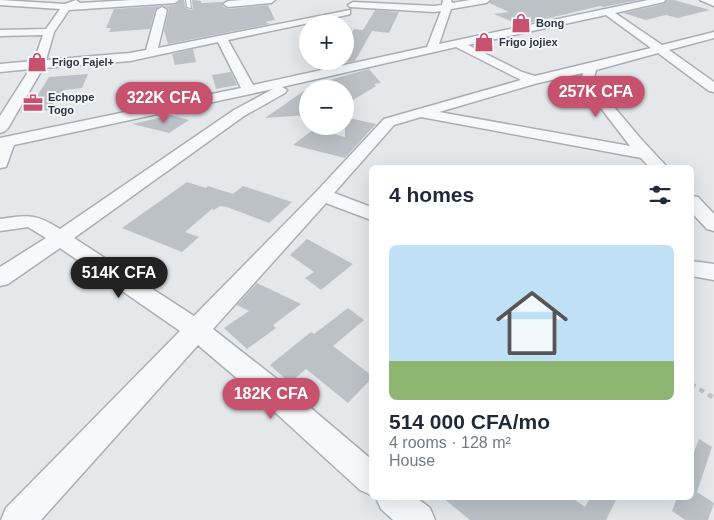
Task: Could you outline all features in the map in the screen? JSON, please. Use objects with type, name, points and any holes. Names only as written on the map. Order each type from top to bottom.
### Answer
[{"type":"street","points":[[0,163],[2,138],[39,65],[49,32],[66,7],[82,0]]},
{"type":"street","points":[[0,2],[66,7],[174,0]]},
{"type":"street","points":[[228,5],[270,0]]},
{"type":"street","points":[[0,68],[152,53],[352,6],[434,9],[447,4],[486,0]]},
{"type":"street","points":[[2,138],[249,90],[457,43],[661,0]]},
{"type":"street","points":[[704,0],[714,3]]},
{"type":"street","points":[[432,49],[447,4]]},
{"type":"street","points":[[152,53],[162,10]]},
{"type":"street","points":[[607,11],[714,88]]},
{"type":"street","points":[[0,33],[49,32]]},
{"type":"street","points":[[228,35],[249,90]]},
{"type":"street","points":[[18,520],[323,196],[389,122],[535,80],[590,68],[714,35]]},
{"type":"street","points":[[645,38],[683,44]]},
{"type":"street","points":[[457,43],[518,75],[535,80]]},
{"type":"street","points":[[590,68],[586,82],[657,165]]},
{"type":"street","points":[[0,278],[62,238],[239,113],[301,78],[307,70]]},
{"type":"street","points":[[419,113],[647,154]]},
{"type":"street","points":[[323,196],[369,213]]},
{"type":"street","points":[[694,204],[714,226]]},
{"type":"street","points":[[0,224],[30,221],[62,238],[197,330],[263,384],[369,477]]},
{"type":"street","points":[[694,269],[714,272]]},
{"type":"street","points":[[394,500],[418,520]]},
{"type":"lane","points":[[188,0],[189,7]]},
{"type":"path","points":[[694,386],[714,398]]},
{"type":"building","points":[[184,0],[186,8],[191,10],[193,8],[192,0],[201,1],[201,3],[222,2],[222,6],[228,9],[268,5],[275,20],[265,22],[270,24],[168,44],[164,31],[169,9],[163,6],[175,5]]},
{"type":"building","points":[[492,0],[639,0],[600,6],[520,25],[494,14],[509,12],[489,3]]},
{"type":"building","points":[[667,0],[674,0],[710,10],[678,18],[666,15],[646,20],[623,13],[664,4]]},
{"type":"building","points":[[160,6],[155,10],[150,29],[109,32],[111,28],[106,28],[114,9]]},
{"type":"building","points":[[375,10],[399,12],[389,33],[372,31],[354,61],[354,29],[363,30]]},
{"type":"building","points":[[193,49],[196,62],[175,65],[172,54]]},
{"type":"building","points":[[369,69],[381,83],[374,84],[376,86],[354,99],[354,80],[330,80]]},
{"type":"building","points":[[231,72],[237,85],[216,89],[212,75]]},
{"type":"building","points":[[88,74],[82,88],[64,90],[60,97],[55,98],[50,110],[20,113],[30,97],[37,96],[49,77]]},
{"type":"building","points":[[299,94],[299,116],[265,118]]},
{"type":"building","points":[[171,115],[189,120],[169,133],[132,124]]},
{"type":"building","points":[[354,119],[376,124],[345,158],[293,145],[306,135],[337,135],[345,137],[345,135],[354,135]]},
{"type":"building","points":[[187,182],[233,194],[243,186],[292,202],[269,223],[227,207],[220,206],[214,210],[212,209],[185,232],[199,237],[182,252],[122,228]]},
{"type":"building","points":[[307,239],[353,264],[321,290],[305,278],[314,272],[290,255]]},
{"type":"building","points":[[257,283],[301,304],[273,325],[276,328],[247,349],[224,328],[249,311],[237,305]]},
{"type":"building","points":[[348,308],[364,320],[333,346],[369,373],[369,381],[348,403],[306,369],[290,383],[270,365],[311,332],[314,334]]},
{"type":"building","points":[[699,439],[712,447],[697,492],[714,503],[708,520],[685,520],[672,511],[676,500],[694,500],[694,452]]},
{"type":"building","points":[[445,500],[575,500],[585,507],[589,500],[616,500],[606,520],[470,520]]},
{"type":"place","name":"Bong","points":[[521,23]]},
{"type":"place","name":"Frigo jojiex","points":[[484,42]]},
{"type":"place","name":"Frigo Fajel+","points":[[37,62]]},
{"type":"place","name":"Echoppe Togo","points":[[33,103]]}]
